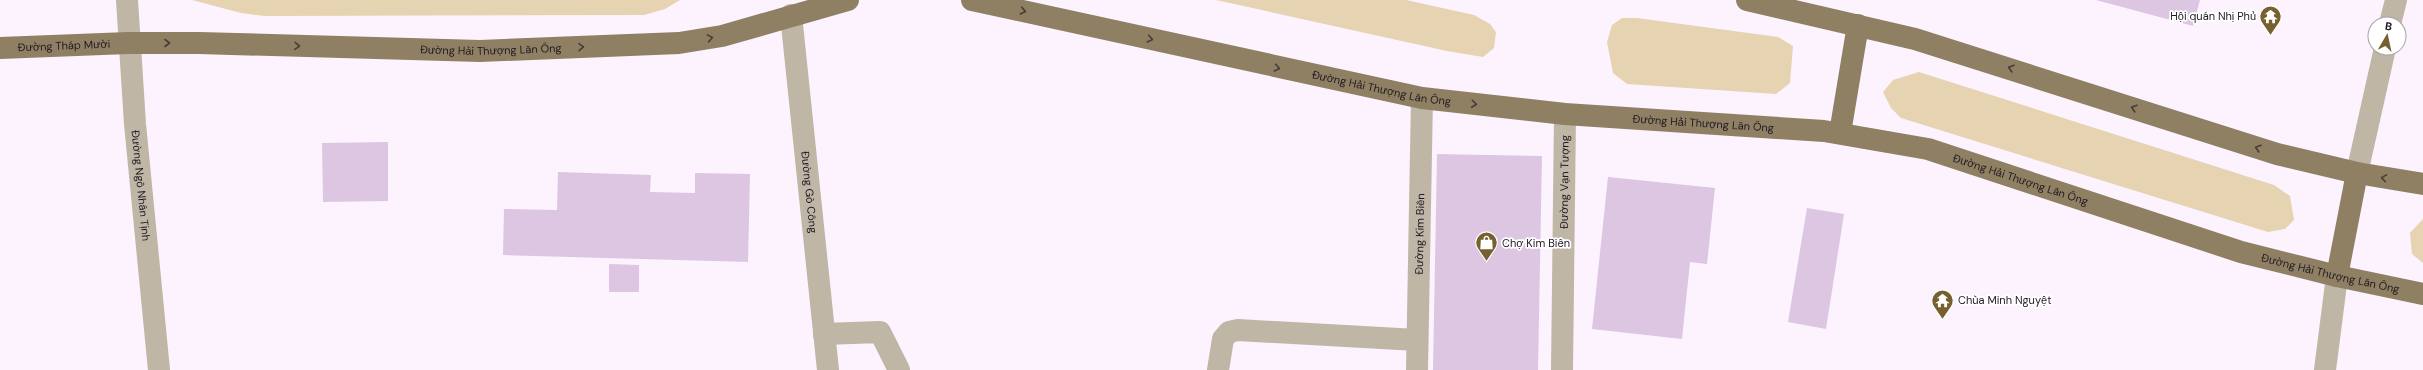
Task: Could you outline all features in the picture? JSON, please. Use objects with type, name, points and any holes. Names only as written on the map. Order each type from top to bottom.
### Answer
[{"type":"main road","name":"Đường Hải Thượng Lãn Ông","points":[[128,42],[480,51],[679,44],[722,36],[789,7],[848,0]]},
{"type":"main road","name":"Đường Hải Thượng Lãn Ông","points":[[972,0],[1422,98],[1565,114],[1840,133],[1928,150],[2241,252],[2337,276],[2423,294]]},
{"type":"main road","points":[[1747,0],[1915,39],[1994,62],[2278,154],[2356,173],[2423,184]]},
{"type":"main road","points":[[1840,133],[1858,25]]},
{"type":"main road","name":"Đường Tháp Mười","points":[[0,48],[128,42]]},
{"type":"main road","points":[[2337,276],[2356,173]]},
{"type":"street","name":"Đường Ngô Nhân Tịnh","points":[[126,0],[128,42],[159,370]]},
{"type":"street","points":[[2392,16],[2396,0]]},
{"type":"street","name":"Đường Gò Công","points":[[789,7],[828,370]]},
{"type":"street","points":[[2356,173],[2383,56]]},
{"type":"street","name":"Đường Kim Biên","points":[[1417,370],[1422,98]]},
{"type":"street","name":"Đường Vạn Tượng","points":[[1562,370],[1565,114]]},
{"type":"street","points":[[2325,370],[2337,276]]},
{"type":"street","points":[[824,334],[880,332],[899,370]]},
{"type":"street","points":[[1218,370],[1223,339],[1229,332],[1417,340]]},
{"type":"shaded area","points":[[192,0],[680,0],[665,9],[644,15],[265,16],[241,13]]},
{"type":"shaded area","points":[[1216,0],[1406,0],[1474,15],[1490,24],[1496,32],[1494,48],[1483,57],[1447,51]]},
{"type":"shaded area","points":[[1622,18],[1637,18],[1778,37],[1793,46],[1790,83],[1776,94],[1627,84],[1613,73],[1607,42],[1612,25]]},
{"type":"shaded area","points":[[1919,72],[2274,185],[2290,196],[2294,220],[2285,229],[2268,232],[1901,118],[1891,108],[1883,92],[1893,80]]},
{"type":"shaded area","points":[[2423,219],[2423,263],[2412,254],[2410,233]]},
{"type":"building","points":[[2096,0],[2200,0],[2193,26]]},
{"type":"building","points":[[388,142],[388,201],[323,202],[322,143]]},
{"type":"building","name":"Chợ Kim Biên","points":[[1437,154],[1542,156],[1538,370],[1433,370]]},
{"type":"building","points":[[558,172],[651,175],[650,192],[695,193],[695,173],[750,174],[748,262],[503,255],[504,209],[557,210]]},
{"type":"building","points":[[1608,177],[1715,188],[1707,264],[1690,262],[1682,339],[1592,329]]},
{"type":"building","points":[[1807,208],[1844,214],[1826,329],[1788,322]]},
{"type":"building","points":[[609,264],[639,265],[639,292],[609,292]]},
{"type":"place","name":"Hội quán Nhị Phủ","points":[[2271,36]]},
{"type":"place","name":"Chợ Kim Biên","points":[[1487,262]]},
{"type":"place","name":"Chùa Minh Nguyệt","points":[[1942,320]]}]
